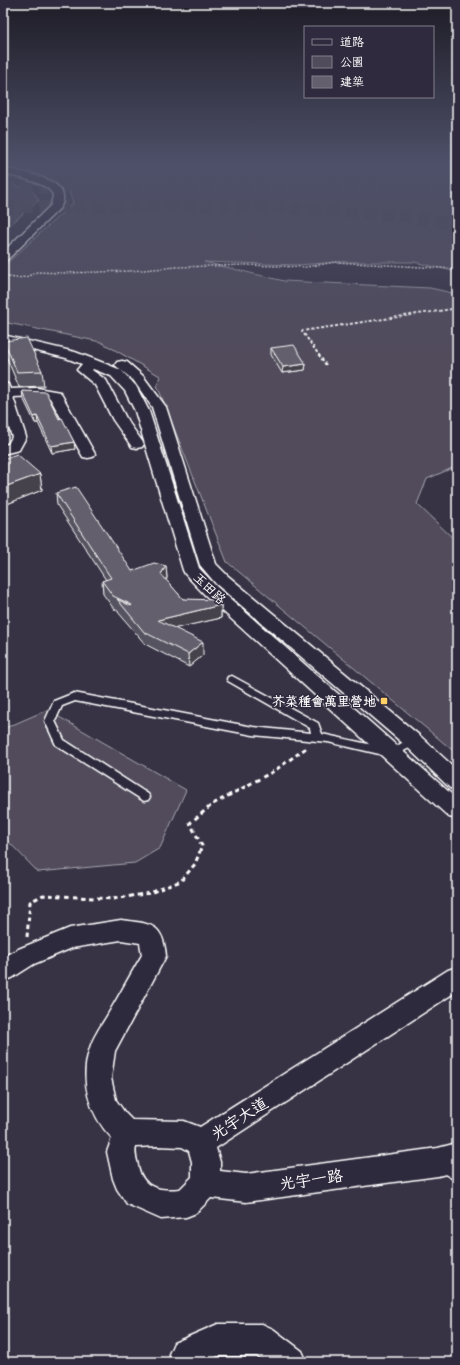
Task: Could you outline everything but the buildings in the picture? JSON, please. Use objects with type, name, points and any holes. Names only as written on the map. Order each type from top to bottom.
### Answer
[{"type":"street","points":[[3,244],[21,228]]},
{"type":"street","points":[[3,258],[34,228]]},
{"type":"street","name":"玉田路","points":[[3,330],[98,355],[116,362],[134,373],[146,386],[159,407],[208,565],[222,580],[413,741],[457,782]]},
{"type":"street","name":"玉田路","points":[[3,339],[70,355],[116,373],[131,389],[142,411],[191,570],[211,591],[457,812]]},
{"type":"street","points":[[91,362],[84,370],[100,383],[120,420],[137,444]]},
{"type":"street","points":[[3,450],[14,447],[19,437],[4,390],[37,392],[55,395],[88,454]]},
{"type":"street","points":[[3,970],[25,957],[70,938],[121,930],[147,934],[154,943],[154,956],[102,1049],[98,1078],[104,1105],[115,1122],[127,1134],[121,1152],[127,1180],[137,1194],[160,1204],[186,1203],[206,1183],[206,1162],[201,1142]]},
{"type":"street","name":"光宇大道","points":[[127,1134],[184,1134],[201,1142],[457,978]]},
{"type":"street","name":"光宇一路","points":[[206,1183],[246,1188],[451,1165]]},
{"type":"street","points":[[184,1354],[218,1340],[262,1340],[291,1362]]},
{"type":"lane","points":[[232,679],[314,726],[318,736]]},
{"type":"lane","points":[[144,797],[60,742],[50,721],[58,704],[74,697],[253,731],[318,736],[392,753],[413,741]]},
{"type":"path","points":[[3,274],[8,277],[16,278],[26,277],[36,272],[131,271],[176,267],[239,265],[306,267],[335,262],[457,269]]},
{"type":"path","points":[[326,365],[302,331],[452,309],[457,302]]},
{"type":"path","points":[[25,957],[30,902],[43,895],[113,899],[150,893],[181,880],[195,864],[202,846],[190,823],[216,802],[267,775],[301,753],[318,736]]},
{"type":"green space","points":[[46,228],[457,228],[457,272],[414,262],[340,262],[297,265],[204,262],[284,281],[430,288],[457,294],[457,466],[427,479],[417,504],[457,542],[457,754],[227,562],[157,385],[160,376],[101,342],[3,322],[3,267]]},
{"type":"green space","points":[[47,710],[186,790],[160,848],[135,863],[38,872],[3,836],[3,729]]},
{"type":"place","name":"芥菜種會萬里營地","points":[[384,701]]}]
